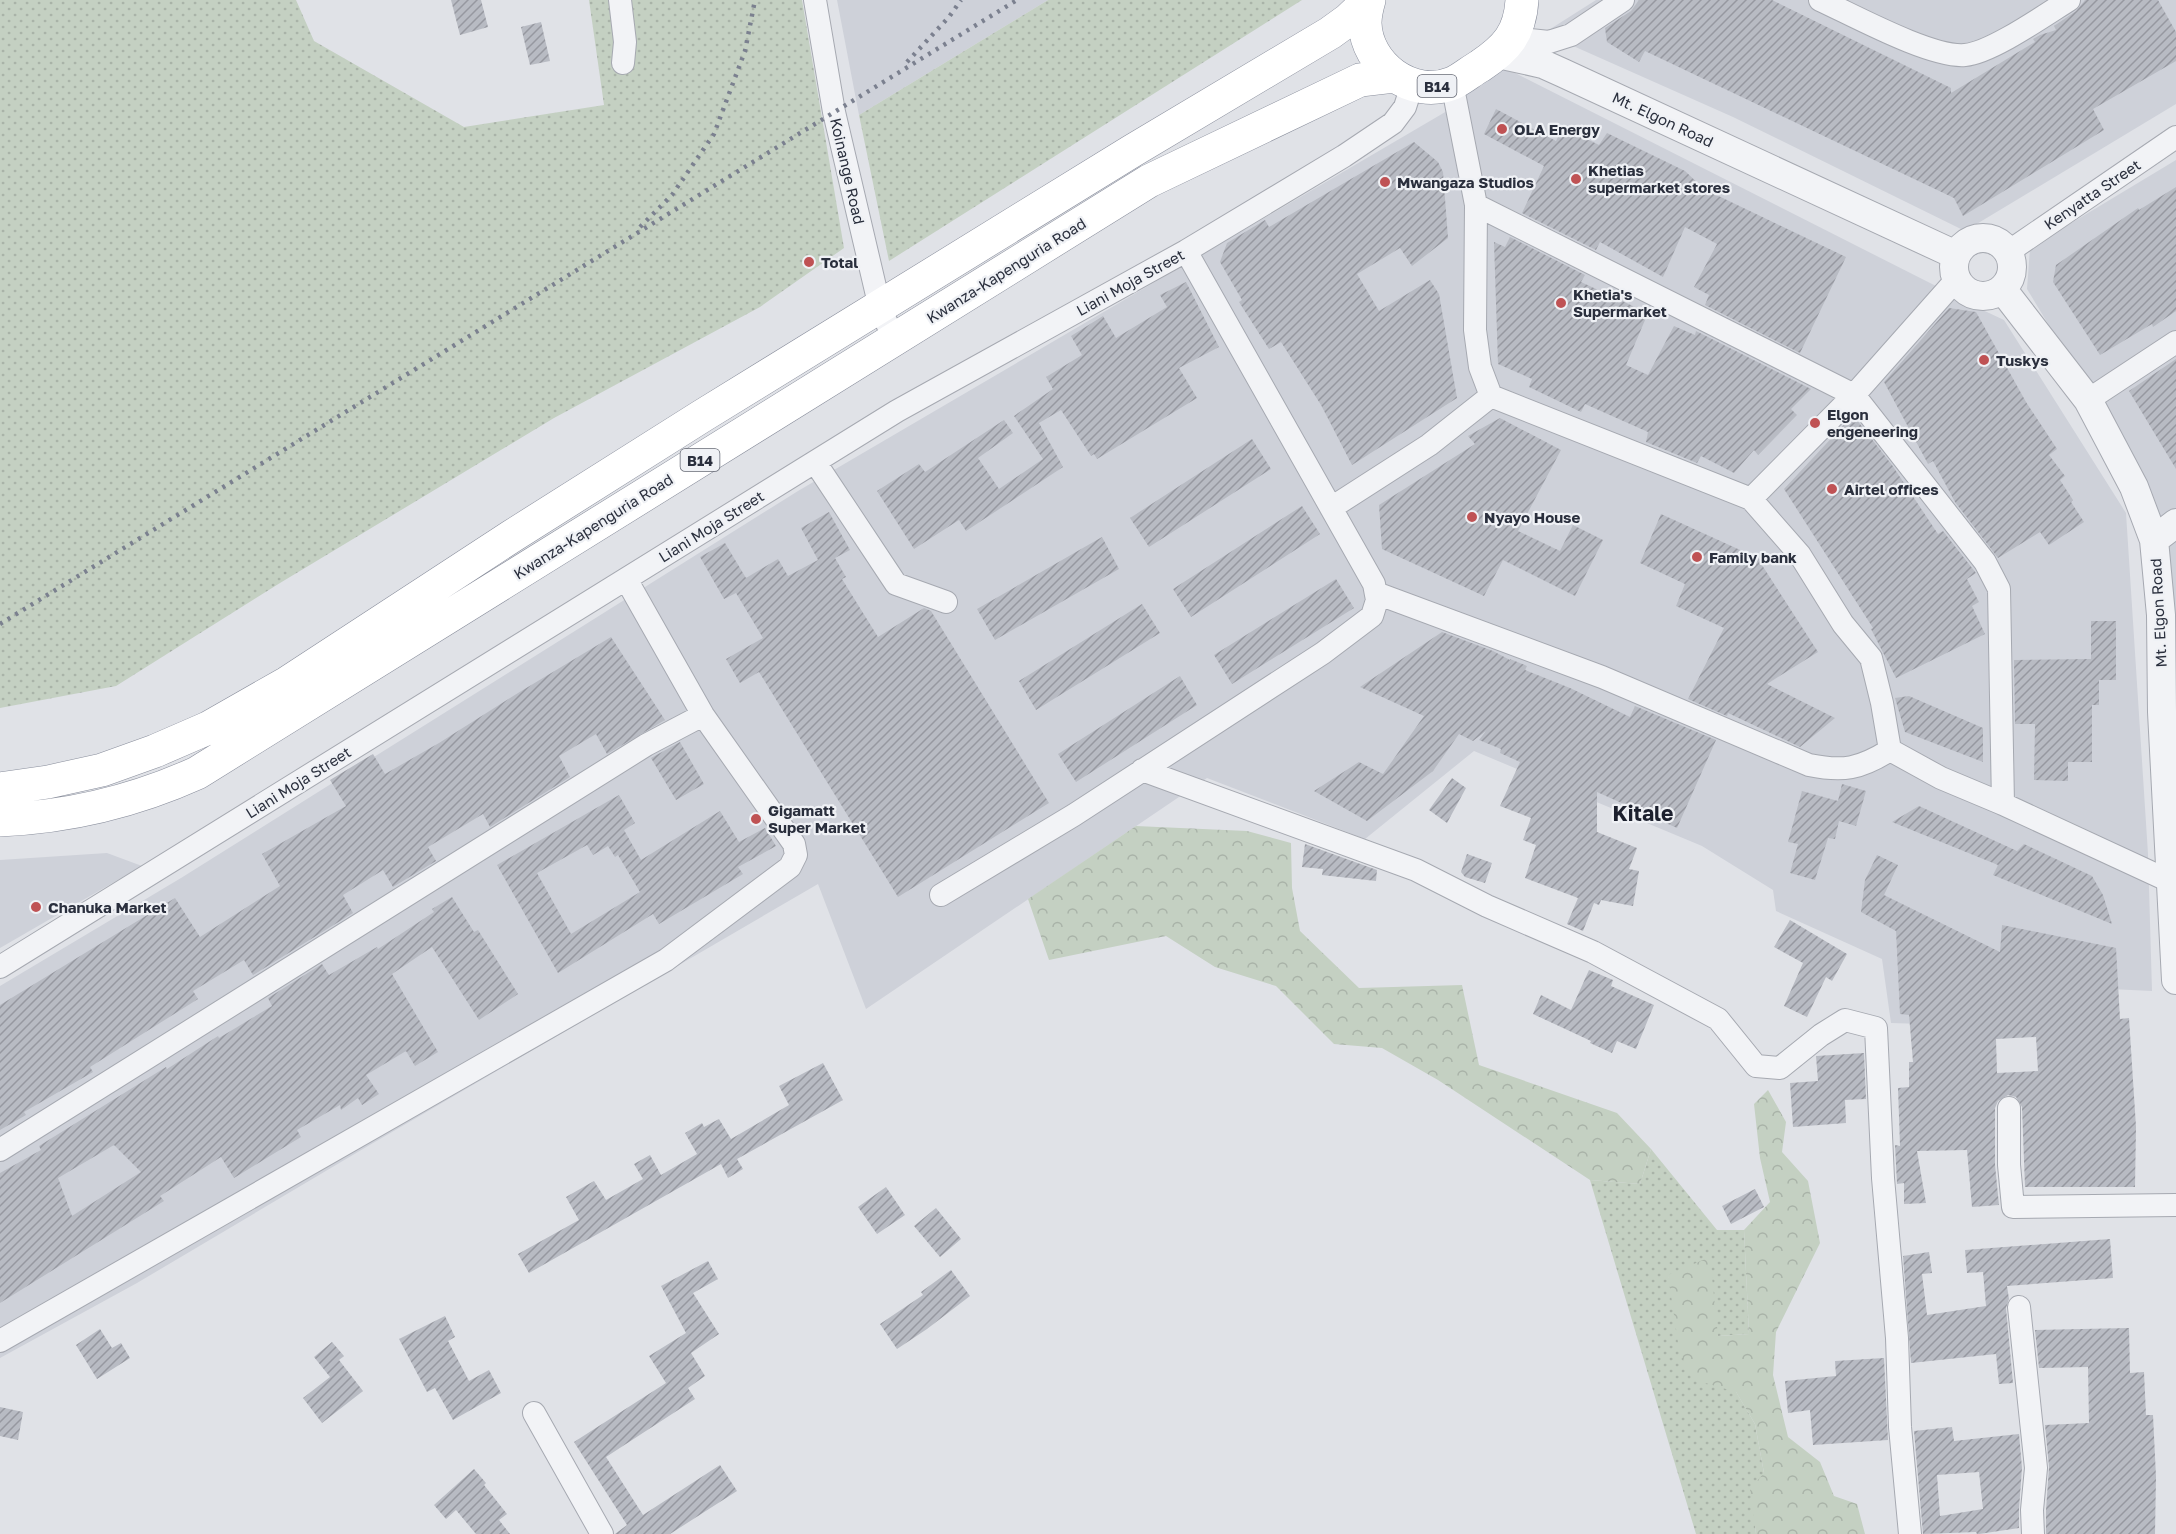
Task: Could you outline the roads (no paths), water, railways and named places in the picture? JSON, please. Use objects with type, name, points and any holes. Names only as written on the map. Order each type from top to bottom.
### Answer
[{"type":"highway","name":"B14","points":[[0,789],[48,782],[102,770],[155,752],[208,728],[287,683],[512,536],[702,416],[1330,33],[1369,0]]},
{"type":"highway","name":"B14","points":[[1369,0],[1365,22],[1369,44],[1378,62],[1403,80],[1432,87],[1452,83],[1518,22]]},
{"type":"highway","name":"Kwanza-Kapenguria Road","points":[[0,820],[65,813],[115,804],[162,789],[197,773],[1149,181],[1360,80],[1403,80]]},
{"type":"street","points":[[620,0],[625,42],[623,63]]},
{"type":"street","name":"Koinange Road","points":[[815,0],[834,112],[880,308],[894,339]]},
{"type":"street","points":[[1518,22],[1549,42],[1571,35],[1623,0]]},
{"type":"street","points":[[1820,0],[1920,45],[1964,55],[1988,49],[2069,0]]},
{"type":"street","name":"Mt. Elgon Road","points":[[1518,22],[1543,64],[1956,267]]},
{"type":"street","name":"Liani Moja Street","points":[[0,967],[897,411],[1186,251],[1344,156],[1393,123],[1405,107],[1403,80]]},
{"type":"street","points":[[1452,83],[1476,205],[1475,330],[1480,368],[1491,396],[1750,499],[1800,555],[1843,624],[1871,658],[1890,750]]},
{"type":"street","name":"Kenyatta Street","points":[[2008,252],[2176,137]]},
{"type":"street","points":[[1476,205],[1854,395],[1985,562],[1999,589],[2003,804]]},
{"type":"street","points":[[1750,499],[1854,395],[1956,267],[1966,243],[1981,238],[1996,241],[2008,252],[2013,267],[2009,283],[2003,290],[1991,297],[1976,297],[1956,267]]},
{"type":"street","points":[[941,895],[1074,815],[1323,653],[1372,616],[1377,600],[1374,584],[1186,251]]},
{"type":"street","name":"Mt. Elgon Road","points":[[2003,290],[2088,400],[2134,487],[2165,531],[2161,615],[2162,712],[2174,884],[2176,980]]},
{"type":"street","points":[[2088,400],[2176,342]]},
{"type":"street","points":[[1331,508],[1429,445],[1491,396]]},
{"type":"street","points":[[815,462],[896,584],[946,602]]},
{"type":"street","points":[[0,1341],[666,960],[790,867],[796,855],[794,844],[703,715],[626,579]]},
{"type":"street","points":[[1376,593],[1602,677],[1809,765],[1832,770],[1854,767],[1872,762],[1890,750]]},
{"type":"street","points":[[0,1150],[646,745],[703,715]]},
{"type":"street","points":[[1890,750],[1941,778],[2003,804],[2174,884]]},
{"type":"street","points":[[1142,770],[1416,870],[1486,906],[1593,952],[1718,1019],[1756,1066],[1780,1068],[1821,1035],[1845,1020],[1876,1028],[1883,1178],[1898,1338],[1900,1426],[1910,1534]]},
{"type":"street","points":[[2009,1108],[2009,1165],[2013,1208],[2176,1205]]},
{"type":"street","points":[[2019,1307],[2036,1468],[2032,1510],[2033,1534]]},
{"type":"street","points":[[534,1413],[602,1534]]},
{"type":"railway","points":[[640,227],[672,195],[714,134],[745,51],[755,0]]},
{"type":"railway","points":[[907,62],[949,17],[961,0]]},
{"type":"railway","points":[[0,624],[1017,0]]},
{"type":"place","name":"OLA Energy","points":[[1502,129]]},
{"type":"place","name":"Khetias supermarket stores","points":[[1576,179]]},
{"type":"place","name":"Mwangaza Studios","points":[[1385,182]]},
{"type":"place","name":"Total","points":[[809,262]]},
{"type":"place","name":"Khetia's Supermarket","points":[[1561,303]]},
{"type":"place","name":"Tuskys","points":[[1984,360]]},
{"type":"place","name":"Elgon engeneering","points":[[1815,423]]},
{"type":"place","name":"Airtel offices","points":[[1832,489]]},
{"type":"place","name":"Nyayo House","points":[[1472,517]]},
{"type":"place","name":"Family bank","points":[[1697,557]]},
{"type":"place","name":"Gigamatt Super Market","points":[[756,819]]},
{"type":"place","name":"Chanuka Market","points":[[36,907]]},
{"type":"district","name":"Kitale","points":[[1643,813]]}]
